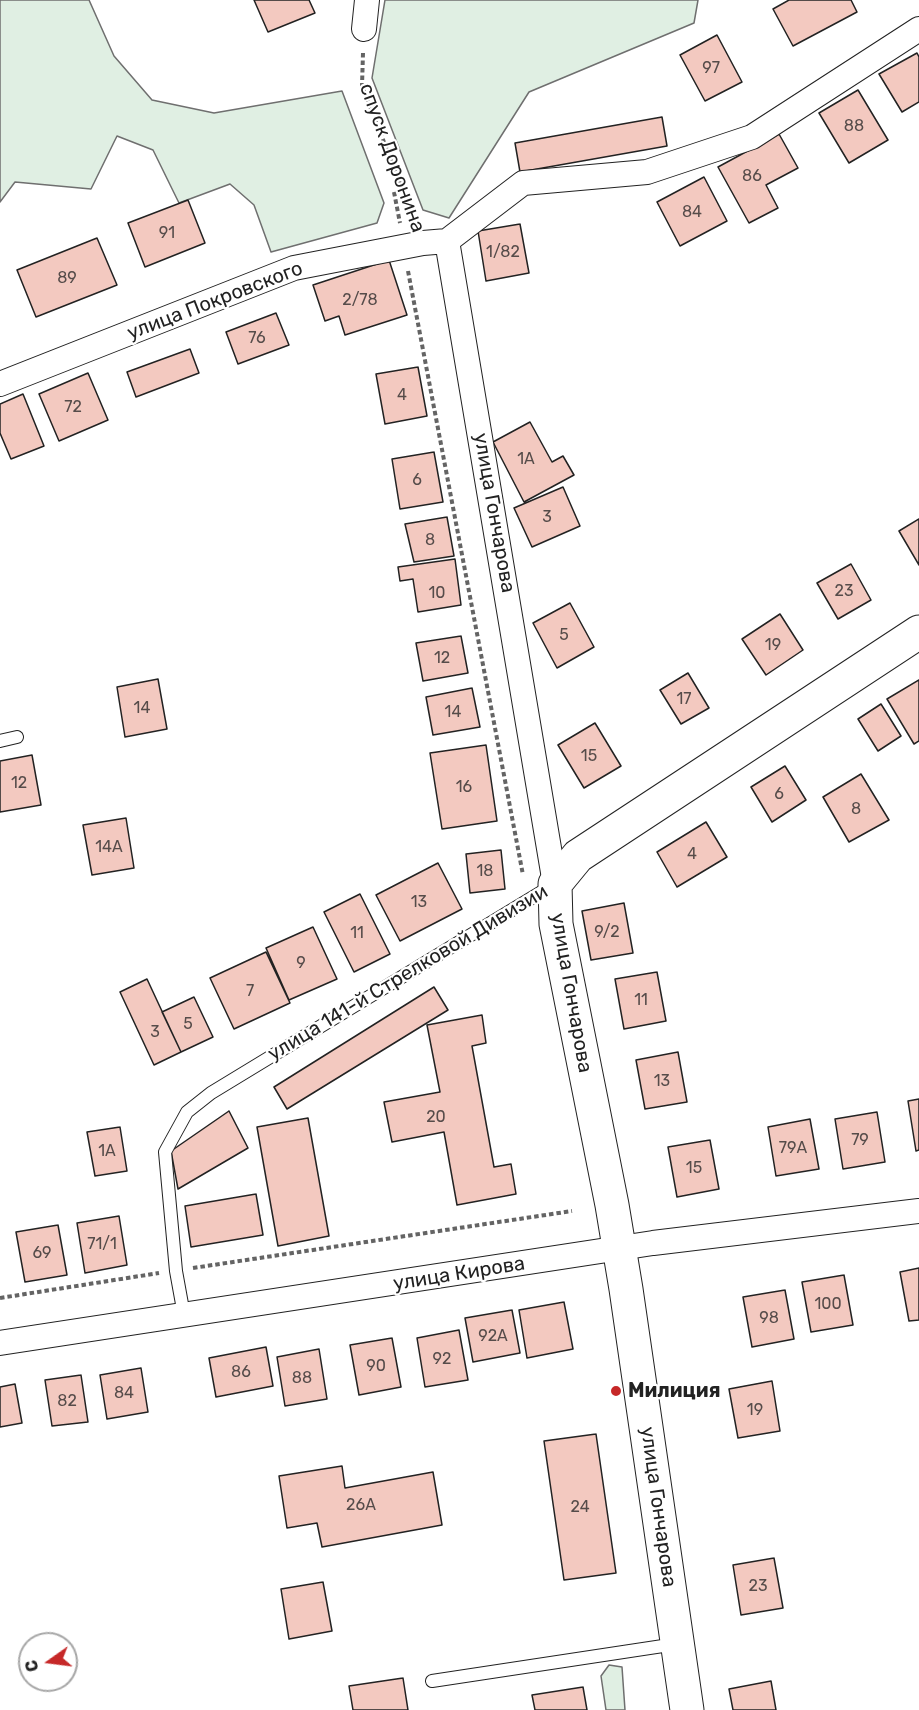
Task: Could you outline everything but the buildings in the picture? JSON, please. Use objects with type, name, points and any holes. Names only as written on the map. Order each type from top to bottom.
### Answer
[{"type":"main road","name":"улица 141-й Стрелковой Дивизии","points":[[555,884],[578,856],[919,632]]},
{"type":"main road","name":"улица Гончарова","points":[[555,884],[556,924],[619,1249],[687,1710]]},
{"type":"street","points":[[364,28],[367,0]]},
{"type":"street","points":[[447,241],[522,183],[646,172],[752,137],[919,29]]},
{"type":"street","name":"улица Покровского","points":[[0,384],[294,268],[413,245],[447,241]]},
{"type":"street","name":"улица Гончарова","points":[[447,241],[555,884]]},
{"type":"street","name":"улица Кирова","points":[[0,1343],[653,1243],[919,1211]]},
{"type":"lane","points":[[0,741],[17,736]]},
{"type":"lane","name":"улица 141-й Стрелковой Дивизии","points":[[184,1315],[176,1271],[165,1152],[187,1112],[211,1093],[555,884]]},
{"type":"lane","points":[[432,1681],[677,1644]]},
{"type":"path","name":"спуск Доронина","points":[[364,28],[362,86],[413,245]]},
{"type":"path","points":[[394,192],[413,245],[523,875]]},
{"type":"path","points":[[0,1298],[572,1210]]},
{"type":"green space","points":[[0,0],[89,0],[114,56],[152,100],[214,113],[342,91],[384,203],[377,223],[271,252],[254,205],[230,184],[179,203],[153,150],[117,136],[91,189],[15,182],[0,202]]},
{"type":"green space","points":[[385,0],[698,0],[694,23],[529,92],[449,218],[423,210],[372,78]]},
{"type":"green space","points":[[609,1665],[622,1667],[625,1710],[606,1710],[601,1676]]},
{"type":"place","name":"Милиция","points":[[616,1391]]}]
